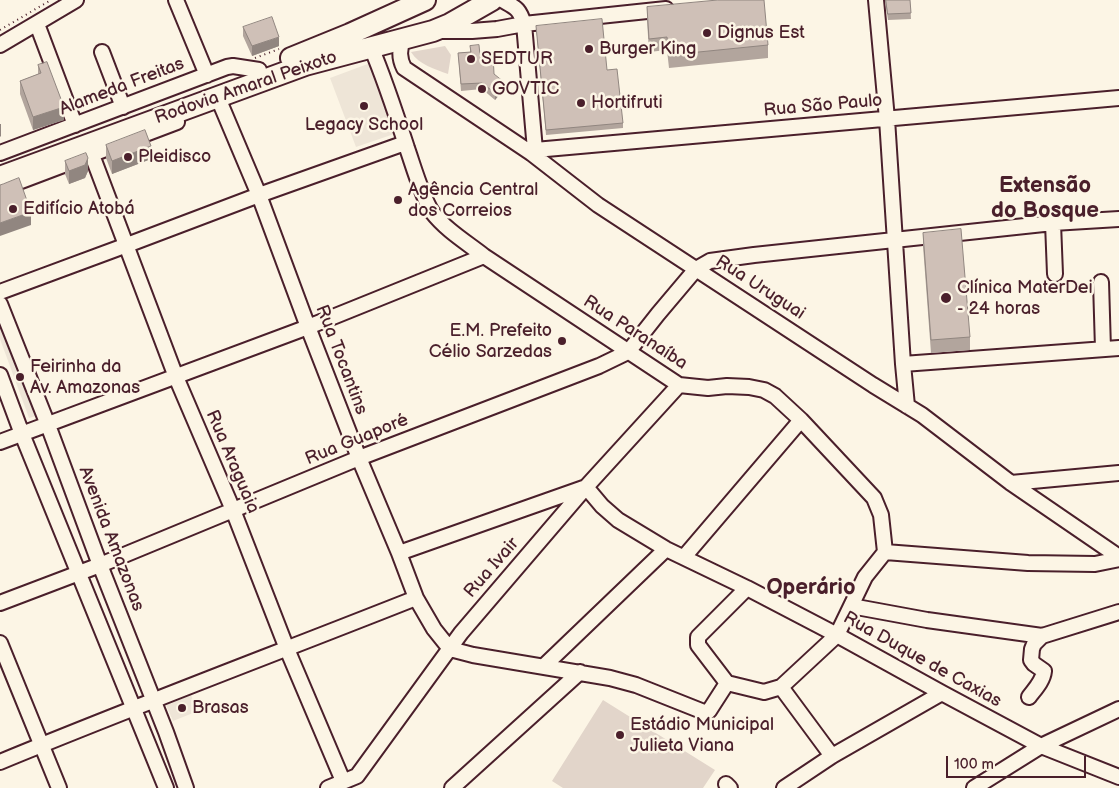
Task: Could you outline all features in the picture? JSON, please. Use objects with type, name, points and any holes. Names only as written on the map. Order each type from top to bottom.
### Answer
[{"type":"highway","name":"Rodovia Amaral Peixoto","points":[[0,167],[259,70],[350,34],[425,0]]},
{"type":"highway","name":"Rodovia Amaral Peixoto","points":[[0,176],[305,65],[433,31],[450,24],[492,0]]},
{"type":"highway","points":[[371,47],[374,30],[390,16]]},
{"type":"street","points":[[0,45],[76,0]]},
{"type":"street","points":[[176,0],[207,74]]},
{"type":"street","points":[[502,0],[517,9],[524,24],[533,152]]},
{"type":"street","points":[[876,0],[887,119],[907,406]]},
{"type":"street","points":[[433,31],[489,30],[524,24],[682,8]]},
{"type":"street","points":[[37,24],[75,125]]},
{"type":"street","points":[[384,79],[394,68],[404,68],[400,53],[403,40]]},
{"type":"street","name":"Rua Paranaíba","points":[[371,47],[384,79],[424,196],[430,209],[440,222],[484,256],[679,385],[708,388],[749,386],[764,390],[775,396],[874,498],[881,514],[885,552]]},
{"type":"street","points":[[102,52],[123,107]]},
{"type":"street","name":"Alameda Freitas","points":[[0,153],[231,66],[259,70]]},
{"type":"street","name":"Rua Uruguai","points":[[404,68],[533,152],[598,205],[922,416],[1011,483],[1119,558]]},
{"type":"street","points":[[0,190],[221,105],[237,90]]},
{"type":"street","name":"Rua São Paulo","points":[[533,152],[1119,98]]},
{"type":"street","name":"Rua Tocantins","points":[[221,105],[259,195],[359,458],[416,598],[434,628],[450,649]]},
{"type":"street","points":[[0,292],[259,195],[405,143]]},
{"type":"street","name":"Rua Araguaia","points":[[92,155],[176,376],[233,510],[287,650],[343,781]]},
{"type":"street","points":[[696,269],[710,261],[754,255],[1053,223],[1119,219]]},
{"type":"street","points":[[1053,223],[1055,274]]},
{"type":"street","points":[[0,442],[308,326],[484,256]]},
{"type":"street","name":"Rua Guaporé","points":[[0,604],[100,565],[359,458],[599,366],[628,352],[696,269]]},
{"type":"street","points":[[1101,282],[1104,349]]},
{"type":"street","name":"Avenida Amazonas","points":[[0,304],[186,788]]},
{"type":"street","points":[[903,364],[1119,348]]},
{"type":"street","points":[[0,375],[22,434],[166,788]]},
{"type":"street","name":"Rua Ivair","points":[[328,788],[357,776],[461,633],[586,487],[679,385]]},
{"type":"street","points":[[684,558],[800,420]]},
{"type":"street","points":[[1011,483],[1119,473]]},
{"type":"street","points":[[398,553],[586,487]]},
{"type":"street","name":"Rua Duque de Caxias","points":[[586,487],[602,506],[618,520],[666,549],[747,588],[837,635],[1041,746],[1119,777]]},
{"type":"street","points":[[544,666],[666,549]]},
{"type":"street","points":[[747,588],[698,637],[698,645],[727,683],[764,692],[781,687],[837,635],[864,577],[885,552],[1028,563],[1095,564],[1119,558]]},
{"type":"street","points":[[0,762],[153,700],[287,650],[416,598]]},
{"type":"street","points":[[851,606],[927,620],[1042,636],[1119,612]]},
{"type":"street","points":[[1029,697],[1044,674],[1044,671],[1034,664],[1032,660],[1034,644],[1042,636]]},
{"type":"street","points":[[0,643],[59,788]]},
{"type":"street","points":[[450,649],[473,655],[610,678],[636,685],[704,712],[709,711],[727,683]]},
{"type":"street","points":[[452,788],[580,672]]},
{"type":"street","points":[[781,687],[832,756]]},
{"type":"street","points":[[784,788],[832,756],[942,693]]},
{"type":"street","points":[[974,788],[1041,746],[1119,709]]},
{"type":"path","points":[[0,30],[51,0]]},
{"type":"shaded area","points":[[445,46],[451,55],[448,74],[423,63],[411,52]]},
{"type":"shaded area","name":"Legacy School","points":[[373,62],[397,133],[356,147],[330,78]]},
{"type":"shaded area","name":"Feirinha da Av. Amazonas","points":[[0,309],[40,415],[29,418],[0,339]]},
{"type":"shaded area","name":"Brasas","points":[[191,695],[198,711],[173,721],[166,705]]},
{"type":"shaded area","name":"Estádio Municipal Julieta Viana","points":[[603,700],[715,770],[703,788],[563,788],[552,781]]},
{"type":"building","name":"Dignus Est","points":[[718,0],[764,0],[768,45],[669,55],[667,37],[649,39],[647,7]]},
{"type":"building","points":[[886,0],[910,0],[911,13],[888,14]]},
{"type":"building","points":[[272,17],[279,37],[252,46],[243,27]]},
{"type":"building","name":"Hortifruti","points":[[602,19],[607,70],[617,69],[623,123],[546,130],[536,26]]},
{"type":"building","name":"SEDTUR","points":[[479,45],[480,55],[493,54],[494,74],[504,82],[495,93],[482,83],[461,84],[458,53],[471,52],[470,46]]},
{"type":"building","points":[[47,62],[64,107],[33,117],[20,81],[41,73],[38,65]]},
{"type":"building","points":[[145,130],[151,146],[112,161],[106,145]]},
{"type":"building","points":[[86,153],[88,158],[85,165],[69,171],[65,161]]},
{"type":"building","name":"Edifício Atobá","points":[[19,178],[31,212],[0,223],[0,185]]},
{"type":"building","name":"Clínica MaterDei - 24 horas","points":[[961,229],[970,337],[931,340],[923,233]]},
{"type":"place","name":"Dignus Est","points":[[707,33]]},
{"type":"place","name":"Burger King","points":[[589,49]]},
{"type":"place","name":"SEDTUR","points":[[471,59]]},
{"type":"place","name":"GOVTIC","points":[[482,89]]},
{"type":"place","name":"Hortifruti","points":[[581,103]]},
{"type":"place","name":"Legacy School","points":[[364,106]]},
{"type":"place","name":"Pleidisco","points":[[128,157]]},
{"type":"place","name":"Agência Central dos Correios","points":[[398,200]]},
{"type":"place","name":"Edifício Atobá","points":[[13,209]]},
{"type":"place","name":"Clínica MaterDei - 24 horas","points":[[946,298]]},
{"type":"place","name":"E.M. Prefeito Célio Sarzedas","points":[[562,341]]},
{"type":"place","name":"Feirinha da Av. Amazonas","points":[[20,377]]},
{"type":"place","name":"Brasas","points":[[182,708]]},
{"type":"place","name":"Estádio Municipal Julieta Viana","points":[[620,735]]},
{"type":"district","name":"Extensão do Bosque","points":[[1045,199]]},
{"type":"district","name":"Operário","points":[[811,588]]}]
